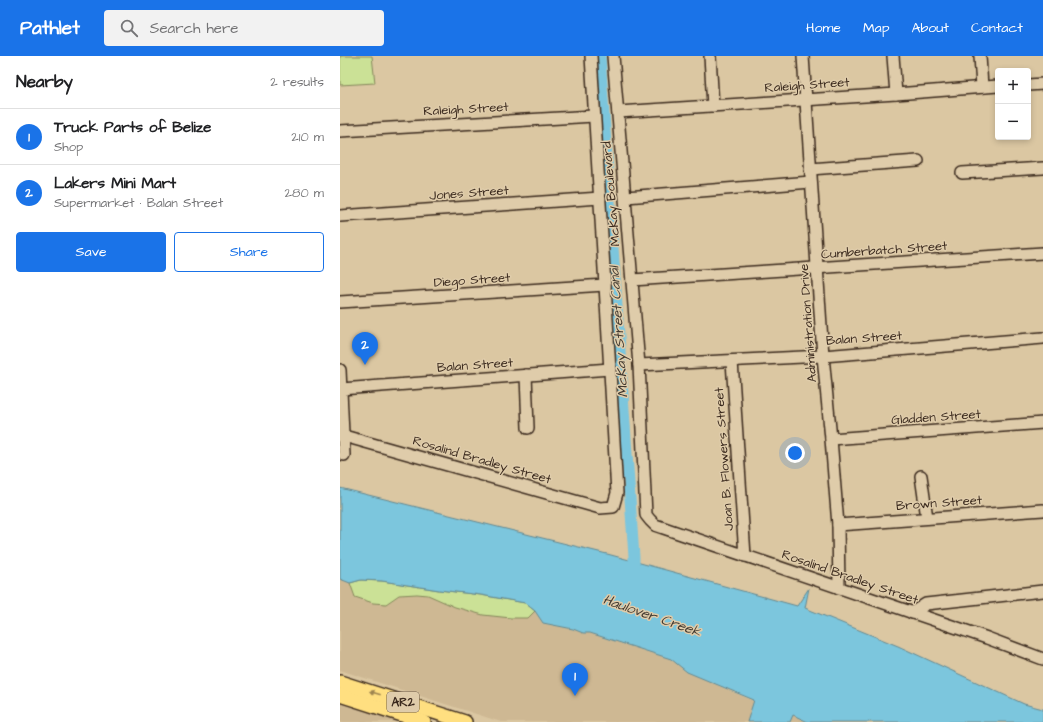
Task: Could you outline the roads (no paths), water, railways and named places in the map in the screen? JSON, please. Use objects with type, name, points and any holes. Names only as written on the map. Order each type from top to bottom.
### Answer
[{"type":"main road","name":"AR2","points":[[340,682],[466,722]]},
{"type":"main road","name":"AR2","points":[[340,695],[424,722]]},
{"type":"street","name":"McKay Boulevard","points":[[591,56],[606,285],[617,494],[613,507]]},
{"type":"street","name":"McKay Boulevard","points":[[613,56],[639,365],[646,515],[650,520]]},
{"type":"street","points":[[710,56],[713,106]]},
{"type":"street","name":"Administration Drive","points":[[803,56],[823,356],[838,525],[839,588]]},
{"type":"street","points":[[893,56],[896,94]]},
{"type":"street","points":[[980,56],[982,87]]},
{"type":"street","points":[[1031,85],[1043,84]]},
{"type":"street","name":"Raleigh Street","points":[[618,112],[995,86]]},
{"type":"street","name":"Raleigh Street","points":[[340,131],[594,116]]},
{"type":"street","points":[[810,169],[918,161]]},
{"type":"street","points":[[962,174],[1043,168]]},
{"type":"street","points":[[626,197],[811,182]]},
{"type":"street","name":"Jones Street","points":[[340,216],[600,198]]},
{"type":"street","name":"Cumberbatch Street","points":[[632,280],[818,269],[1043,253]]},
{"type":"street","name":"Diego Street","points":[[340,302],[606,285]]},
{"type":"street","name":"Balan Street","points":[[639,365],[823,356],[1043,338]]},
{"type":"street","name":"Joan B. Flowers Street","points":[[732,361],[745,556]]},
{"type":"street","name":"Balan Street","points":[[341,389],[610,369]]},
{"type":"street","points":[[340,370],[344,455]]},
{"type":"street","points":[[526,375],[528,428]]},
{"type":"street","name":"Gladden Street","points":[[831,439],[1043,423]]},
{"type":"street","name":"Rosalind Bradley Street","points":[[344,436],[600,508],[613,507]]},
{"type":"street","points":[[921,476],[927,518]]},
{"type":"street","name":"Brown Street","points":[[838,525],[1043,510]]},
{"type":"street","name":"Rosalind Bradley Street","points":[[650,520],[655,525],[912,612],[1043,659]]},
{"type":"street","points":[[912,612],[926,604],[1043,591]]},
{"type":"water","name":"Haulover Creek","points":[[340,488],[611,555],[797,606],[809,588],[805,608],[898,646],[1024,704],[1043,709],[1043,722],[808,722],[793,715],[790,722],[747,722],[754,700],[687,672],[671,659],[590,633],[583,633],[573,629],[543,623],[535,611],[525,603],[481,595],[382,581],[361,580],[350,583],[340,579]]},
{"type":"waterway","name":"McKay Street Canal","points":[[600,56],[634,557],[634,567],[631,576]]},
{"type":"place","name":"Lakers Mini Mart","points":[[365,365]]},
{"type":"place","name":"Truck Parts of Belize","points":[[575,696]]}]
